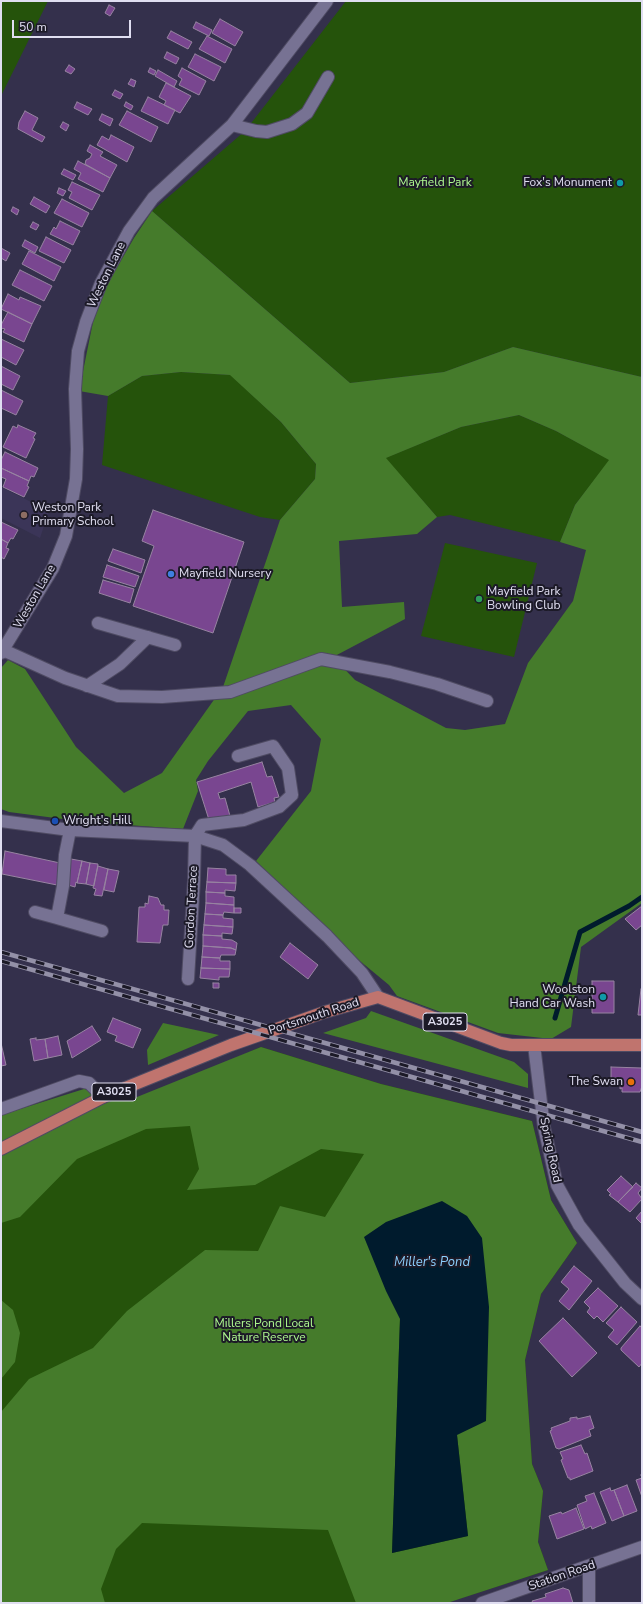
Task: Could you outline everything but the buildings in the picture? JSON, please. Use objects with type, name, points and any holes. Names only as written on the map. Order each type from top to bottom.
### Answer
[{"type":"main road","name":"A3025","points":[[378,997],[501,1043],[534,1045],[642,1045]]},
{"type":"main road","name":"Portsmouth Road","points":[[1,1149],[103,1097],[231,1045],[325,1012],[378,997]]},
{"type":"street","name":"Weston Lane","points":[[2,652],[52,568],[66,536],[76,479],[75,369],[80,341],[95,297],[129,231],[153,198],[232,125],[327,1]]},
{"type":"street","points":[[232,125],[267,132],[292,124],[307,113],[328,77]]},
{"type":"street","points":[[98,623],[175,645]]},
{"type":"street","points":[[87,686],[120,664],[148,637]]},
{"type":"street","points":[[2,652],[65,678],[118,696],[162,697],[230,692],[321,659],[390,672],[437,684],[487,701]]},
{"type":"street","points":[[195,836],[202,826],[244,820],[278,808],[292,795],[288,768],[273,746],[238,756]]},
{"type":"street","points":[[1,821],[70,830],[195,836],[223,845],[250,865],[343,953],[362,973],[378,997]]},
{"type":"street","points":[[57,918],[63,886],[65,856],[70,830]]},
{"type":"street","name":"Gordon Terrace","points":[[188,979],[195,836]]},
{"type":"street","points":[[36,912],[102,931]]},
{"type":"street","name":"Spring Road","points":[[534,1045],[544,1127],[557,1185],[579,1225],[625,1283],[642,1299]]},
{"type":"street","points":[[1,1110],[79,1081],[89,1084],[103,1097]]},
{"type":"street","name":"Station Road","points":[[482,1603],[589,1567],[642,1547]]},
{"type":"street","points":[[589,1567],[589,1603]]},
{"type":"shaded area","name":"Weston Park Primary School","points":[[1,487],[49,511],[40,538],[1,518]]},
{"type":"green space","points":[[1,1],[48,1],[1,96]]},
{"type":"green space","name":"Mayfield Park","points":[[346,1],[642,1],[642,377],[513,347],[444,372],[350,383],[152,211],[245,131]]},
{"type":"green space","points":[[152,211],[350,383],[444,372],[513,347],[642,377],[642,903],[581,947],[571,1027],[551,1039],[498,1033],[397,996],[389,985],[354,956],[256,861],[311,791],[321,739],[291,705],[248,711],[208,761],[196,780],[198,791],[183,829],[86,822],[9,812],[1,809],[1,668],[8,660],[25,669],[76,747],[124,793],[162,773],[223,687],[280,520],[315,479],[316,464],[281,422],[230,375],[181,372],[142,376],[108,396],[79,391],[93,322],[108,283],[134,238]],"holes":[[[519,415],[556,431],[609,460],[575,505],[560,542],[586,550],[573,601],[528,663],[505,724],[465,730],[446,728],[355,680],[333,657],[405,619],[404,602],[342,607],[339,541],[417,534],[437,517],[386,458],[461,427]]]},
{"type":"green space","points":[[181,372],[231,375],[281,422],[316,464],[315,479],[280,520],[260,517],[102,465],[108,396],[142,376]]},
{"type":"green space","points":[[519,415],[556,431],[610,460],[575,505],[560,542],[450,515],[437,517],[385,458],[461,427]]},
{"type":"green space","name":"Mayfield Park Bowling Club","points":[[445,543],[537,563],[514,657],[421,636]]},
{"type":"green space","points":[[371,1011],[514,1062],[528,1074],[528,1088],[323,1033],[366,1018]]},
{"type":"green space","points":[[163,1023],[219,1035],[148,1065],[147,1050]]},
{"type":"green space","name":"Millers Pond Local Nature Reserve","points":[[261,1047],[381,1084],[532,1121],[551,1200],[577,1243],[541,1294],[525,1360],[532,1464],[543,1491],[538,1542],[548,1570],[446,1603],[1,1603],[1,1160]]},
{"type":"green space","name":"Millers Pond Local Nature Reserve","points":[[261,1047],[381,1084],[532,1121],[551,1200],[577,1243],[541,1294],[525,1360],[532,1464],[543,1491],[538,1542],[548,1570],[447,1603],[356,1603],[328,1530],[142,1523],[116,1549],[101,1589],[105,1603],[1,1603],[1,1412],[29,1379],[93,1348],[127,1311],[205,1250],[258,1251],[280,1206],[325,1217],[364,1154],[321,1149],[255,1185],[187,1190],[199,1169],[190,1126],[146,1129],[77,1159],[20,1217],[1,1223],[1,1115],[84,1089],[132,1099]],"holes":[[[400,1318],[457,1435],[468,1536],[392,1553]]]},
{"type":"green space","points":[[1,1300],[13,1310],[20,1333],[15,1362],[1,1379]]},
{"type":"water","name":"Miller's Pond","points":[[442,1201],[467,1216],[482,1238],[489,1307],[486,1421],[457,1435],[468,1536],[392,1553],[400,1319],[386,1291],[364,1237],[386,1222]]},
{"type":"waterway","points":[[555,1018],[580,932],[629,906],[642,897]]},
{"type":"railway","points":[[1,952],[642,1132]]},
{"type":"railway","points":[[1,961],[642,1142]]},
{"type":"place","name":"Fox's Monument","points":[[620,183]]},
{"type":"place","name":"Weston Park Primary School","points":[[24,515]]},
{"type":"place","name":"Mayfield Nursery","points":[[171,574]]},
{"type":"place","name":"Mayfield Park Bowling Club","points":[[479,599]]},
{"type":"place","name":"Wright's Hill","points":[[55,821]]},
{"type":"place","name":"Woolston Hand Car Wash","points":[[603,997]]},
{"type":"place","name":"The Swan","points":[[631,1082]]}]
